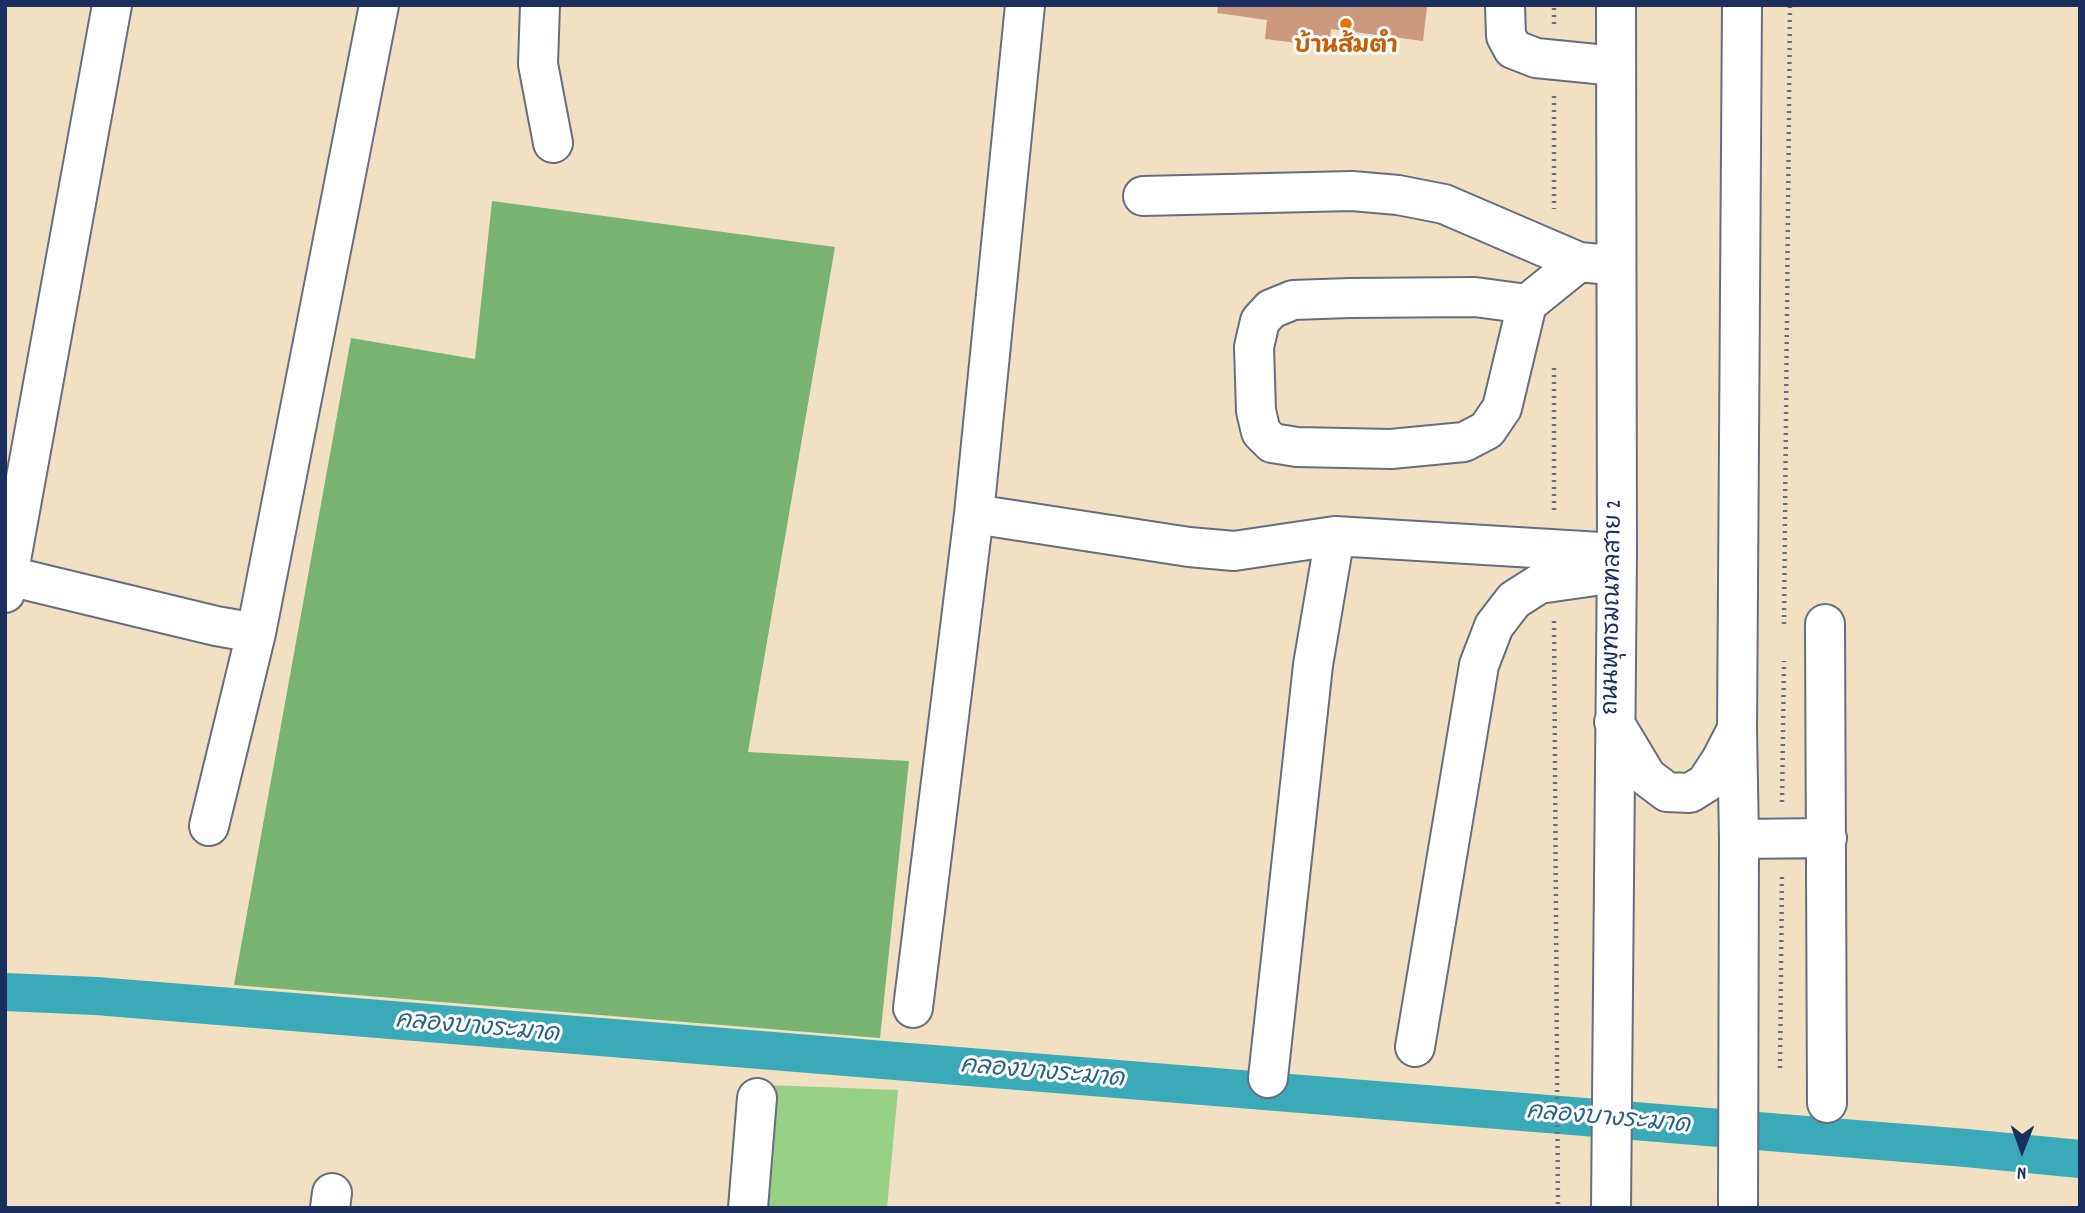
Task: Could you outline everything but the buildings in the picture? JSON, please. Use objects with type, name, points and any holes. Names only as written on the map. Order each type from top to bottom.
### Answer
[{"type":"street","points":[[112,5],[7,585],[256,633]]},
{"type":"street","points":[[209,826],[256,633],[379,5]]},
{"type":"street","points":[[540,5],[538,64],[553,143]]},
{"type":"street","points":[[913,1008],[974,514],[1025,5]]},
{"type":"street","points":[[1505,5],[1506,36],[1513,49],[1536,58],[1616,66]]},
{"type":"street","name":"ถนนพุทธมณฑลสาย 2","points":[[1611,1208],[1617,563],[1616,5]]},
{"type":"street","points":[[1738,1208],[1737,729],[1742,5]]},
{"type":"street","points":[[1143,196],[1352,191],[1398,195],[1444,204],[1579,262],[1616,265]]},
{"type":"street","points":[[1527,304],[1475,297],[1350,298],[1293,300],[1271,309],[1259,321],[1254,347],[1256,411],[1261,432],[1272,443],[1297,447],[1391,449],[1464,442],[1487,430],[1502,408],[1527,304],[1579,262]]},
{"type":"street","points":[[974,514],[1189,547],[1234,551],[1335,536],[1617,563]]},
{"type":"street","points":[[1268,1078],[1313,665],[1335,536]]},
{"type":"street","points":[[1415,1046],[1479,665],[1493,626],[1514,600],[1539,584],[1617,563]]},
{"type":"street","points":[[1825,624],[1827,1103]]},
{"type":"street","points":[[1614,722],[1647,778],[1667,792],[1690,793],[1706,783],[1737,729]]},
{"type":"street","points":[[1739,839],[1827,838]]},
{"type":"street","points":[[748,1208],[757,1098]]},
{"type":"path","points":[[1784,630],[1790,5]]},
{"type":"path","points":[[1780,1067],[1784,658]]},
{"type":"path","points":[[1556,1032],[1558,1208]]},
{"type":"green space","points":[[492,201],[835,247],[748,752],[909,761],[880,1038],[234,985],[351,338],[475,359]]},
{"type":"green space","points":[[742,1084],[898,1090],[887,1208],[732,1208]]},
{"type":"waterway","name":"คลองบางระมาด","points":[[5,992],[96,996],[2080,1159]]},
{"type":"place","name":"บ้านส้มตำ","points":[[1346,24]]}]
